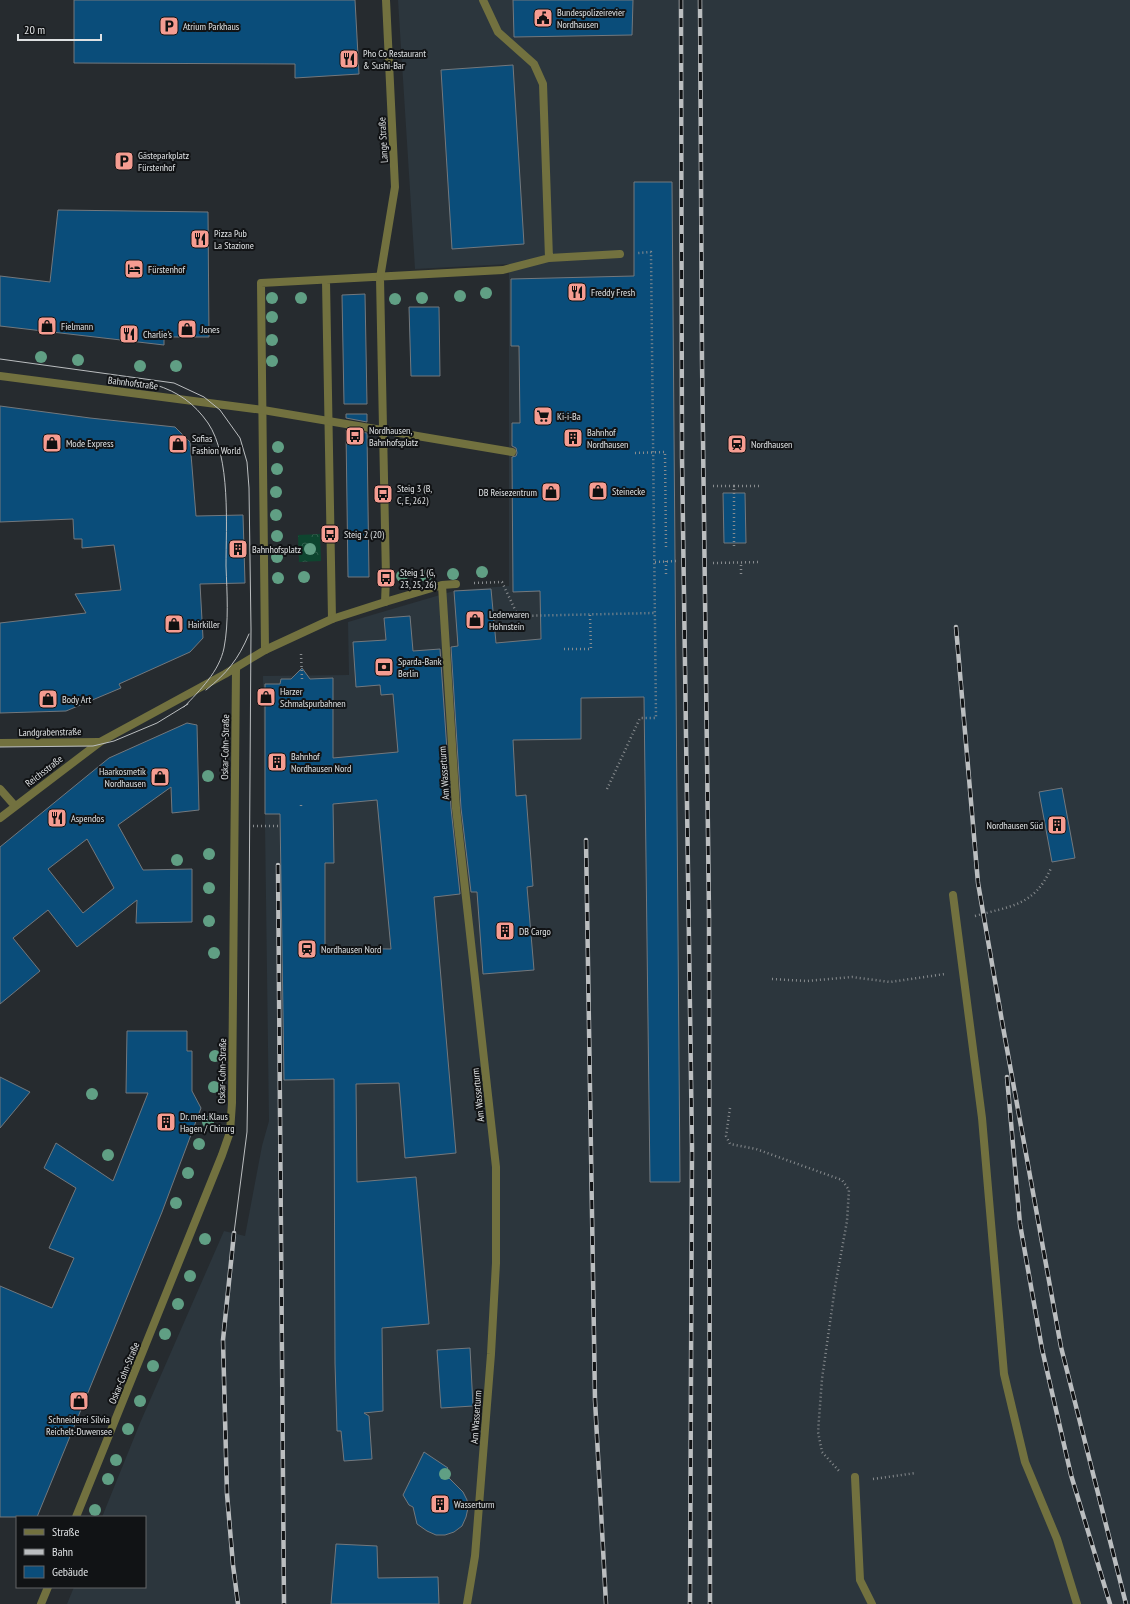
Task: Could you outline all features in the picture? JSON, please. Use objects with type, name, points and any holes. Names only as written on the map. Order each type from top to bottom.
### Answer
[{"type":"street","name":"Lange Straße","points":[[380,278],[395,187],[386,0]]},
{"type":"street","points":[[483,0],[498,32],[534,64],[543,84],[550,258]]},
{"type":"street","points":[[265,650],[262,283],[380,278],[503,270],[550,258],[620,254]]},
{"type":"street","points":[[380,278],[386,578],[385,602]]},
{"type":"street","points":[[326,280],[332,619]]},
{"type":"street","name":"Bahnhofstraße","points":[[0,376],[264,410]]},
{"type":"street","points":[[264,410],[512,452]]},
{"type":"street","points":[[100,742],[236,668],[265,650],[332,619],[442,585],[456,584]]},
{"type":"street","name":"Am Wasserturm","points":[[442,585],[456,808],[496,1167],[496,1263],[491,1354],[475,1556],[467,1604]]},
{"type":"street","name":"Oskar-Cohn-Straße","points":[[76,1516],[230,1132],[232,1103],[236,668]]},
{"type":"street","name":"Landgrabenstraße","points":[[0,743],[100,742]]},
{"type":"street","name":"Reichsstraße","points":[[0,818],[100,742]]},
{"type":"street","points":[[0,789],[15,806]]},
{"type":"street","points":[[953,896],[982,1118],[1004,1374],[1025,1462],[1057,1539],[1077,1604]]},
{"type":"street","points":[[855,1477],[860,1580],[872,1604]]},
{"type":"street","points":[[41,1604],[48,1588]]},
{"type":"path","points":[[608,788],[640,718],[656,718],[651,252]]},
{"type":"path","points":[[635,453],[665,452],[666,546]]},
{"type":"path","points":[[713,486],[761,486]]},
{"type":"path","points":[[734,486],[734,546]]},
{"type":"path","points":[[666,561],[666,575]]},
{"type":"path","points":[[655,562],[677,561]]},
{"type":"path","points":[[741,562],[741,574]]},
{"type":"path","points":[[713,563],[761,562]]},
{"type":"path","points":[[456,584],[502,582],[518,616],[655,613]]},
{"type":"path","points":[[564,649],[591,649],[590,615]]},
{"type":"path","points":[[302,673],[302,679]]},
{"type":"path","points":[[234,827],[280,826]]},
{"type":"path","points":[[957,921],[1015,906],[1028,900],[1046,878],[1051,868]]},
{"type":"path","points":[[772,978],[807,981],[852,977],[890,982],[926,976],[964,973]]},
{"type":"path","points":[[730,1108],[726,1136],[730,1144],[756,1148],[842,1180],[849,1190],[847,1221],[834,1287],[822,1379],[818,1432],[822,1452]]},
{"type":"shaded area","points":[[398,0],[1130,0],[1130,1604],[67,1604],[74,1588],[146,1588],[146,1516],[102,1516],[140,1423],[224,1231],[245,1236],[262,1146],[269,1121],[263,676],[349,675],[348,622],[457,590],[509,586],[509,264],[415,269]]},
{"type":"green space","points":[[320,534],[321,561],[299,562],[298,535]]},
{"type":"building","name":"Atrium Parkhaus","points":[[74,0],[355,0],[359,74],[295,78],[295,64],[74,63]]},
{"type":"building","points":[[513,0],[633,0],[632,35],[514,37]]},
{"type":"building","points":[[513,65],[524,244],[452,249],[441,70]]},
{"type":"building","points":[[634,182],[672,182],[680,1182],[650,1182],[644,697],[581,698],[581,739],[513,740],[516,796],[526,795],[533,886],[527,887],[534,970],[483,974],[477,892],[471,892],[461,808],[451,647],[458,646],[454,591],[491,589],[496,643],[541,639],[540,591],[513,592],[512,457],[516,456],[517,453],[516,448],[512,446],[512,423],[520,423],[519,346],[511,346],[511,279],[634,276]]},
{"type":"building","points":[[58,210],[208,212],[209,337],[164,337],[164,345],[0,326],[0,276],[50,282]]},
{"type":"building","points":[[365,294],[367,404],[344,404],[342,295]]},
{"type":"building","points":[[409,307],[439,307],[440,376],[411,376]]},
{"type":"building","points":[[0,406],[175,427],[190,442],[196,516],[243,515],[245,583],[200,584],[203,638],[190,652],[119,684],[121,688],[66,711],[0,713],[0,623],[86,613],[75,594],[121,590],[114,545],[82,548],[82,539],[74,539],[73,519],[0,522]]},
{"type":"building","points":[[346,414],[367,414],[367,422],[346,418]]},
{"type":"building","points":[[346,430],[367,433],[369,577],[348,577]]},
{"type":"building","points":[[723,493],[745,493],[746,543],[724,543]]},
{"type":"building","points":[[410,616],[413,651],[440,649],[451,808],[460,894],[434,897],[456,1153],[405,1158],[399,1083],[356,1084],[357,1182],[416,1177],[429,1324],[382,1328],[383,1411],[364,1413],[369,1416],[372,1459],[344,1461],[341,1431],[337,1431],[335,1363],[334,1079],[284,1080],[280,814],[265,814],[265,684],[280,684],[281,679],[291,679],[302,668],[310,679],[333,678],[333,758],[398,752],[393,694],[381,695],[380,685],[356,687],[353,642],[386,640],[384,618]],"holes":[[[377,800],[391,949],[325,948],[325,863],[334,863],[333,804]]]},
{"type":"building","points":[[187,723],[197,725],[199,810],[172,813],[171,787],[118,825],[143,870],[192,869],[192,922],[136,923],[137,900],[77,947],[48,910],[13,938],[40,971],[0,1004],[0,847],[109,758]],"holes":[[[87,839],[114,888],[83,913],[48,869]]]},
{"type":"building","name":"Nordhausen Süd","points":[[1062,788],[1075,858],[1052,862],[1039,792]]},
{"type":"building","points":[[127,1031],[187,1031],[187,1051],[192,1051],[192,1091],[201,1108],[162,1212],[37,1516],[0,1517],[0,1286],[52,1308],[74,1258],[49,1248],[76,1188],[44,1168],[56,1143],[113,1181],[148,1093],[126,1093]]},
{"type":"building","points":[[0,1077],[30,1092],[0,1128]]},
{"type":"building","points":[[470,1348],[473,1406],[441,1408],[437,1350]]},
{"type":"building","name":"Wasserturm","points":[[424,1452],[448,1468],[444,1473],[463,1492],[467,1500],[468,1508],[462,1526],[454,1532],[445,1535],[436,1535],[417,1524],[413,1507],[409,1505],[403,1495]]},
{"type":"building","points":[[336,1544],[377,1546],[378,1578],[438,1577],[439,1604],[331,1604]]},
{"type":"tram line","points":[[0,359],[174,383],[204,397],[220,410],[240,438],[247,462],[249,488],[251,629],[247,1132],[234,1233]]},
{"type":"tram line","points":[[156,385],[185,399],[203,416],[208,423],[221,454],[226,492],[227,628],[224,648],[222,657],[213,673],[184,707]]},
{"type":"tram line","points":[[206,690],[220,678],[236,659],[249,634]]},
{"type":"tram line","points":[[0,747],[93,746],[114,741],[157,723],[188,704]]},
{"type":"railway","points":[[681,0],[682,458],[692,1147],[690,1604]]},
{"type":"railway","points":[[700,0],[702,360],[709,914],[710,1604]]},
{"type":"railway","points":[[956,627],[978,883],[1003,1027],[1061,1347],[1126,1604]]},
{"type":"railway","points":[[586,840],[595,1400],[606,1604]]},
{"type":"railway","points":[[278,865],[284,1604]]},
{"type":"railway","points":[[1007,1077],[1020,1224],[1042,1349],[1071,1475],[1110,1604]]},
{"type":"railway","points":[[234,1233],[223,1340],[227,1494],[238,1604]]},
{"type":"place","name":"Bundespolizeirevier Nordhausen","points":[[543,18]]},
{"type":"place","name":"Atrium Parkhaus","points":[[169,26]]},
{"type":"place","name":"Pho Co Restaurant & Sushi-Bar","points":[[349,59]]},
{"type":"place","name":"Gästeparkplatz Fürstenhof","points":[[124,161]]},
{"type":"place","name":"Pizza Pub La Stazione","points":[[200,239]]},
{"type":"place","name":"Fürstenhof","points":[[134,269]]},
{"type":"place","name":"Freddy Fresh","points":[[577,292]]},
{"type":"place","name":"Fielmann","points":[[47,326]]},
{"type":"place","name":"Jones","points":[[187,329]]},
{"type":"place","name":"Charlie's","points":[[129,334]]},
{"type":"place","name":"Ki-i-Ba","points":[[543,416]]},
{"type":"place","name":"Nordhausen, Bahnhofsplatz","points":[[355,436]]},
{"type":"place","name":"Bahnhof Nordhausen","points":[[573,438]]},
{"type":"place","name":"Mode Express","points":[[52,443]]},
{"type":"place","name":"Sofias Fashion World","points":[[178,444]]},
{"type":"place","name":"Nordhausen","points":[[737,444]]},
{"type":"place","name":"Steinecke","points":[[598,491]]},
{"type":"place","name":"DB Reisezentrum","points":[[551,492]]},
{"type":"place","name":"Steig 3 (B, C, E, 262)","points":[[383,494]]},
{"type":"place","name":"Steig 2 (20)","points":[[330,534]]},
{"type":"place","name":"Bahnhofsplatz","points":[[238,549]]},
{"type":"place","name":"Steig 1 (G, 23, 25, 26)","points":[[386,578]]},
{"type":"place","name":"Lederwaren Hohnstein","points":[[475,620]]},
{"type":"place","name":"Hairkiller","points":[[174,624]]},
{"type":"place","name":"Sparda-Bank Berlin","points":[[384,667]]},
{"type":"place","name":"Harzer Schmalspurbahnen","points":[[266,697]]},
{"type":"place","name":"Body Art","points":[[48,699]]},
{"type":"place","name":"Bahnhof Nordhausen Nord","points":[[277,762]]},
{"type":"place","name":"Haarkosmetik Nordhausen","points":[[160,777]]},
{"type":"place","name":"Aspendos","points":[[57,818]]},
{"type":"place","name":"Nordhausen Süd","points":[[1057,825]]},
{"type":"place","name":"DB Cargo","points":[[505,931]]},
{"type":"place","name":"Nordhausen Nord","points":[[307,949]]},
{"type":"place","name":"Dr. med. Klaus Hagen / Chirurg","points":[[166,1122]]},
{"type":"place","name":"Schneiderei Silvia Reichelt-Duwensee","points":[[79,1401]]},
{"type":"place","name":"Wasserturm","points":[[440,1504]]}]
